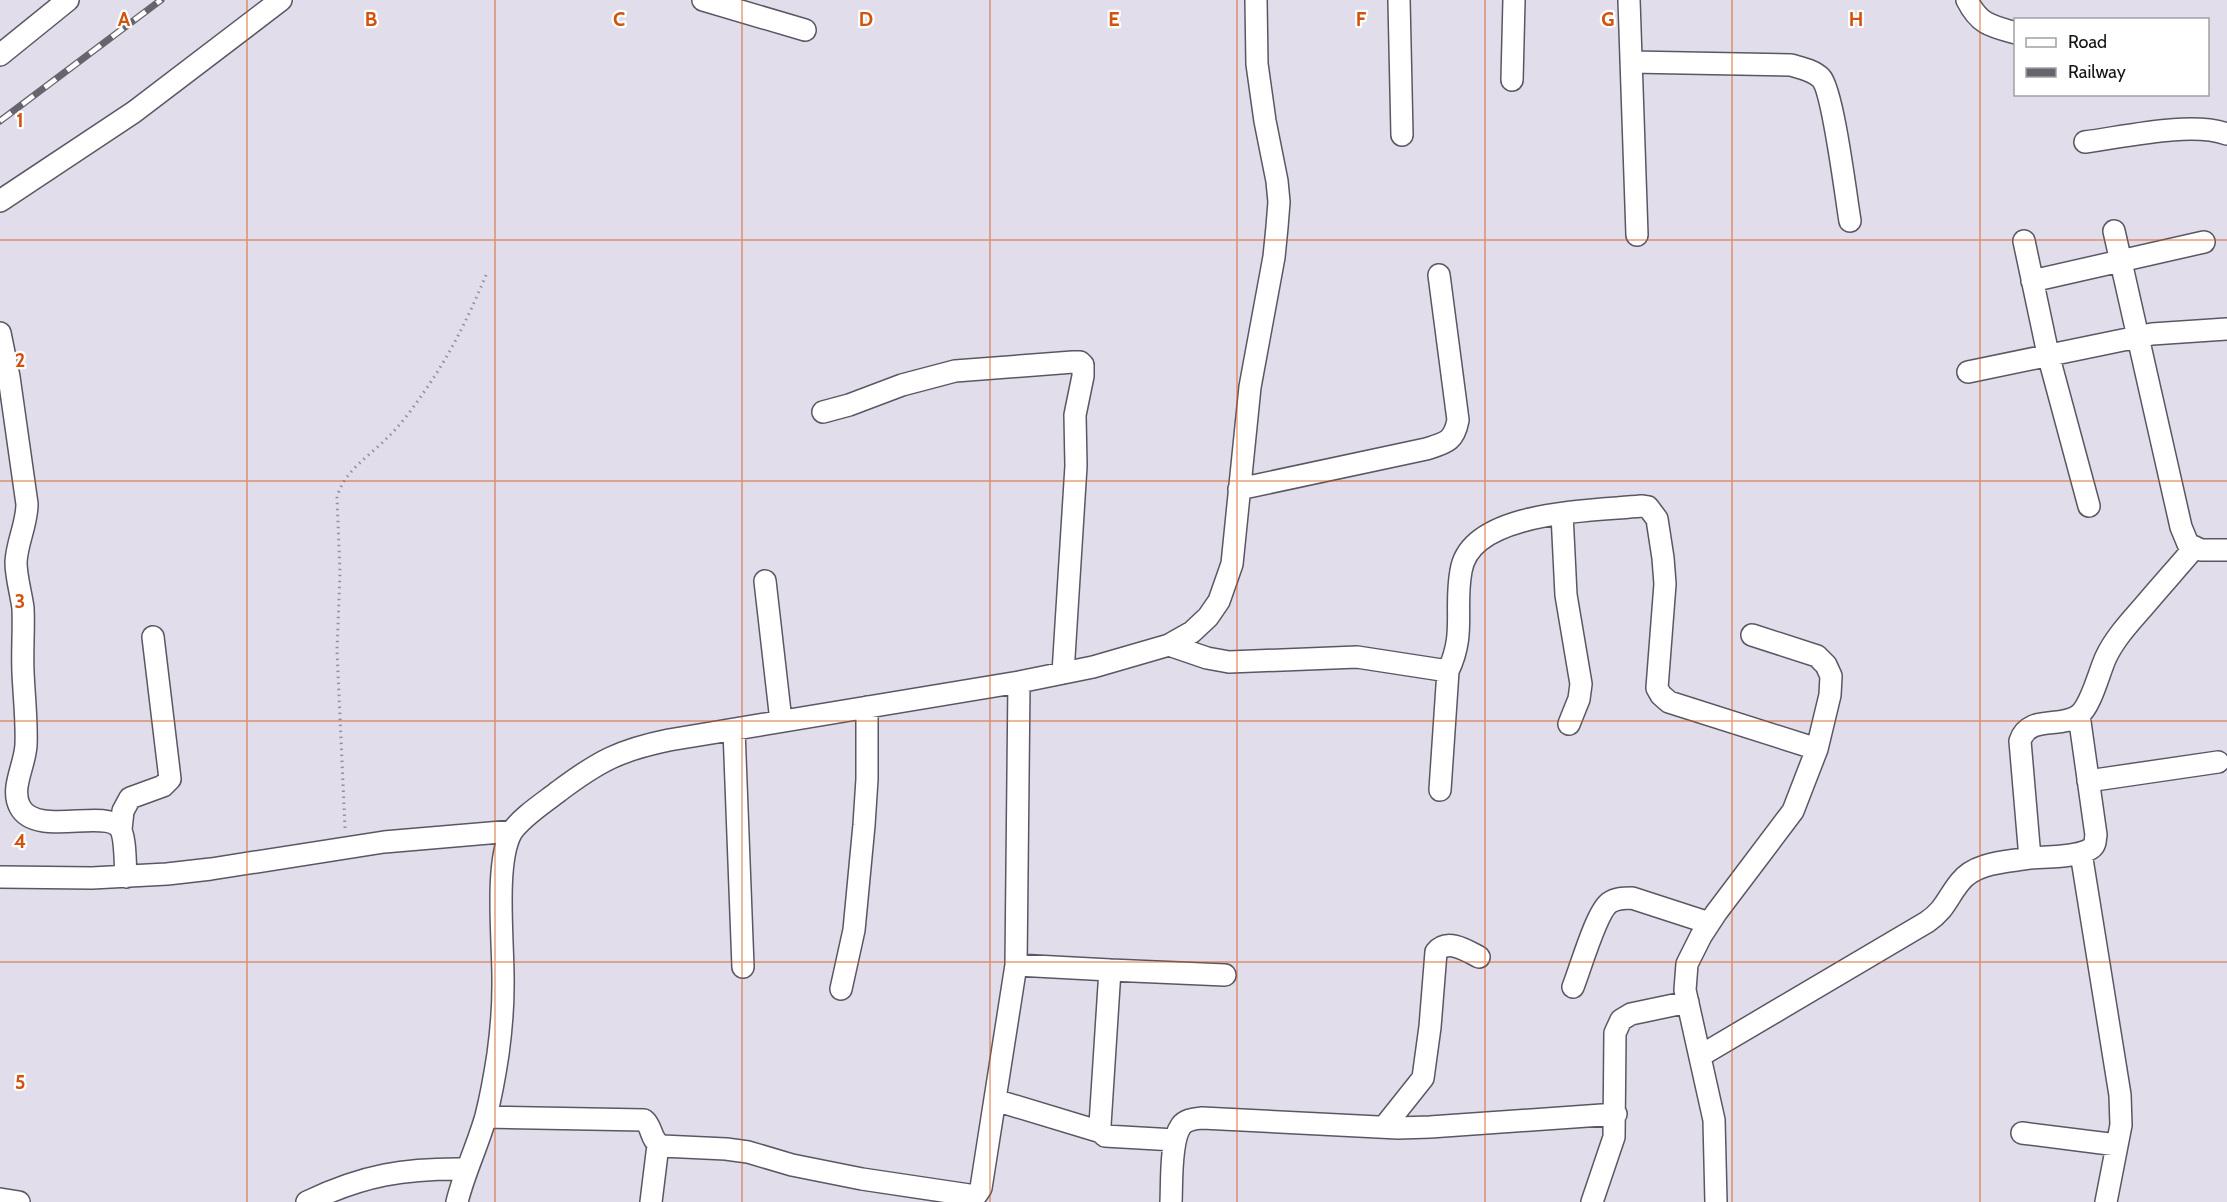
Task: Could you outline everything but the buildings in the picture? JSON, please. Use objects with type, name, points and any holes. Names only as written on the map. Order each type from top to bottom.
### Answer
[{"type":"street","points":[[0,56],[68,0]]},
{"type":"street","points":[[0,201],[134,112],[258,7],[281,0]]},
{"type":"street","points":[[703,0],[805,30]]},
{"type":"street","points":[[457,1202],[486,1116],[498,1054],[503,989],[501,914],[503,866],[507,843],[512,831],[544,803],[612,756],[629,749],[669,740],[1019,682],[1130,658],[1169,645],[1192,632],[1208,617],[1219,601],[1232,564],[1250,387],[1274,257],[1279,202],[1260,92],[1256,0]]},
{"type":"street","points":[[1399,0],[1401,135]]},
{"type":"street","points":[[1512,80],[1514,0]]},
{"type":"street","points":[[1629,0],[1637,235]]},
{"type":"street","points":[[1966,0],[1974,15],[1985,24],[2014,32]]},
{"type":"street","points":[[1631,62],[1791,64],[1810,71],[1821,79],[1831,109],[1851,221]]},
{"type":"street","points":[[2085,142],[2194,128],[2217,130],[2227,134]]},
{"type":"street","points":[[2114,231],[2181,527],[2188,544],[2201,550],[2227,549]]},
{"type":"street","points":[[2024,241],[2048,354],[2088,506]]},
{"type":"street","points":[[2032,281],[2204,242]]},
{"type":"street","points":[[1239,489],[1426,449],[1446,443],[1456,433],[1458,420],[1439,275]]},
{"type":"street","points":[[1968,372],[2138,337],[2227,329]]},
{"type":"street","points":[[0,333],[9,377],[27,504],[27,514],[16,561],[23,608],[26,716],[24,760],[16,790],[17,799],[25,814],[30,818],[102,822],[117,825],[121,829]]},
{"type":"street","points":[[823,412],[902,385],[955,371],[1073,362],[1080,362],[1083,365],[1075,415],[1076,466],[1063,673]]},
{"type":"street","points":[[1440,789],[1448,671],[1459,642],[1461,568],[1469,551],[1481,540],[1514,523],[1562,514],[1641,506],[1648,507],[1653,512],[1659,529],[1665,585],[1657,688],[1661,696],[1668,702],[1816,749]]},
{"type":"street","points":[[1562,514],[1566,595],[1581,684],[1579,699],[1569,724]]},
{"type":"street","points":[[2030,858],[2020,741],[2023,732],[2032,726],[2079,716],[2117,637],[2195,547]]},
{"type":"street","points":[[765,581],[781,721]]},
{"type":"street","points":[[1716,1202],[1714,1120],[1688,1002],[1685,977],[1687,964],[1709,923],[1793,811],[1816,749],[1830,695],[1831,676],[1826,665],[1817,656],[1752,635]]},
{"type":"street","points":[[126,877],[121,829],[123,811],[130,798],[163,786],[170,779],[153,637]]},
{"type":"street","points":[[1169,645],[1207,658],[1229,662],[1357,657],[1448,671]]},
{"type":"street","points":[[486,1116],[644,1120],[649,1125],[652,1137],[658,1145],[671,1148],[726,1149],[748,1152],[792,1165],[862,1179],[974,1194],[979,1192],[1016,965],[1019,682]]},
{"type":"street","points":[[841,989],[854,930],[864,825],[867,779],[867,707]]},
{"type":"street","points":[[1700,1056],[1941,913],[1960,881],[1975,870],[1989,864],[2081,854],[2089,850],[2094,845],[2096,835],[2079,716]]},
{"type":"street","points":[[734,730],[743,967]]},
{"type":"street","points":[[2088,781],[2218,762]]},
{"type":"street","points":[[0,877],[126,877],[211,869],[435,836],[512,831]]},
{"type":"street","points":[[2081,854],[2120,1095],[2121,1125],[2106,1202]]},
{"type":"street","points":[[1573,987],[1601,914],[1609,903],[1620,898],[1632,898],[1709,923]]},
{"type":"street","points":[[1384,1127],[1423,1078],[1436,952],[1443,946],[1454,946],[1479,957]]},
{"type":"street","points":[[1016,965],[1225,975]]},
{"type":"street","points":[[1101,1132],[1110,970]]},
{"type":"street","points":[[1592,1202],[1614,1137],[1615,1033],[1621,1020],[1631,1014],[1688,1002]]},
{"type":"street","points":[[995,1100],[1101,1132],[1105,1136],[1175,1140]]},
{"type":"street","points":[[1170,1202],[1175,1140],[1181,1125],[1190,1120],[1202,1118],[1384,1127],[1430,1127],[1616,1114]]},
{"type":"street","points":[[2022,1134],[2117,1145]]},
{"type":"street","points":[[651,1202],[658,1145]]},
{"type":"street","points":[[307,1202],[358,1180],[387,1174],[418,1170],[467,1169]]},
{"type":"street","points":[[0,1199],[19,1202]]},
{"type":"path","points":[[347,848],[337,651],[340,573],[337,498],[340,487],[348,476],[388,437],[423,393],[468,320],[486,274]]},
{"type":"railway","points":[[0,121],[161,0]]}]
